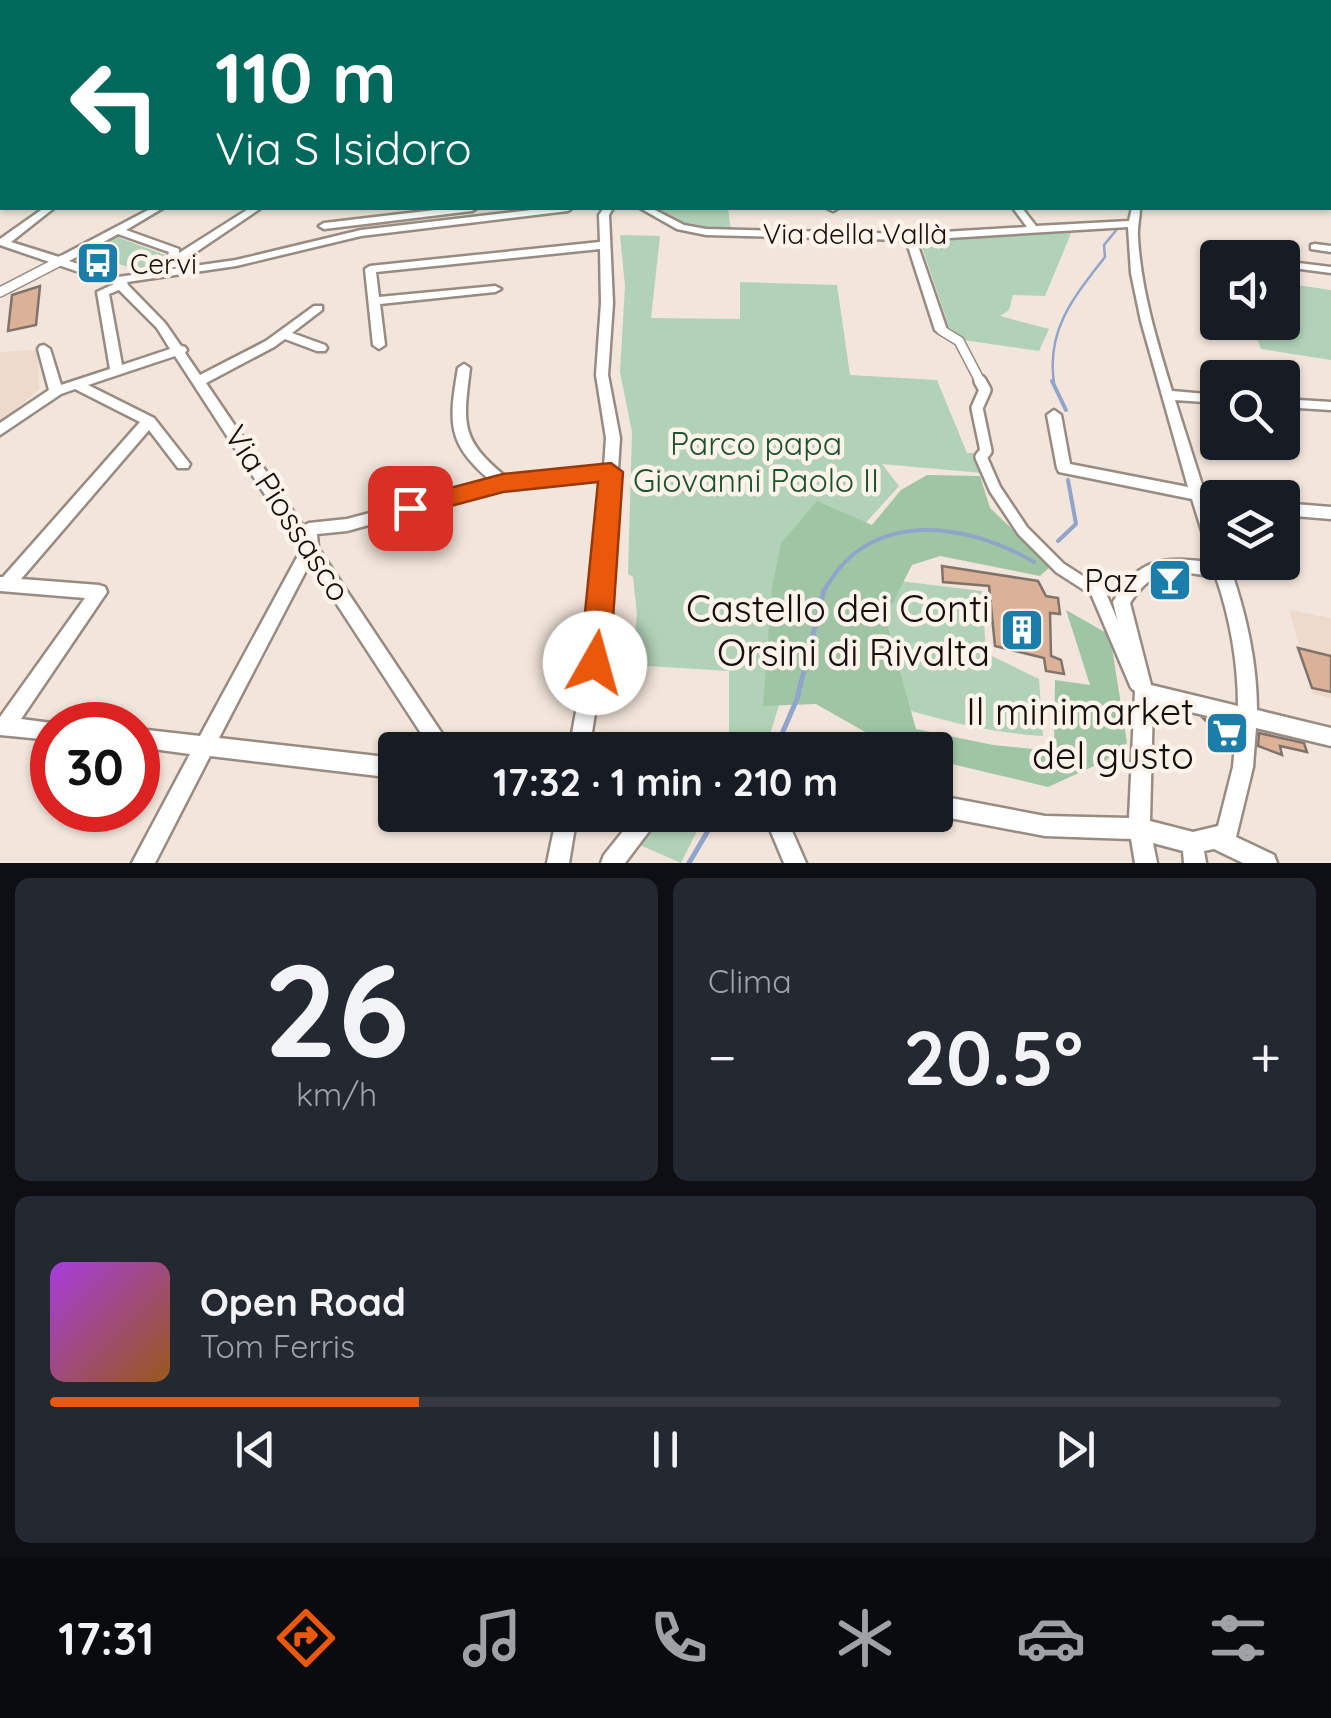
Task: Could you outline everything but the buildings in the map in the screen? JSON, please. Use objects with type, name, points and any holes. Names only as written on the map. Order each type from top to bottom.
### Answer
[{"type":"street","points":[[2,242],[45,210]]},
{"type":"street","points":[[0,292],[154,210]]},
{"type":"street","points":[[162,273],[253,210]]},
{"type":"street","points":[[318,245],[329,210]]},
{"type":"street","points":[[324,226],[456,210]]},
{"type":"street","points":[[117,372],[102,292],[120,282],[236,264],[361,233],[537,210]]},
{"type":"street","points":[[581,732],[598,641],[613,438],[602,375],[604,216],[608,210]]},
{"type":"street","name":"Via della Vallà","points":[[649,210],[681,227],[706,232],[910,237],[1129,224]]},
{"type":"street","points":[[1019,210],[1034,230]]},
{"type":"street","points":[[1135,210],[1129,224],[1134,272],[1168,395],[1203,480]]},
{"type":"street","points":[[117,230],[176,251],[175,261]]},
{"type":"street","points":[[910,237],[941,330],[959,341],[985,390],[977,408],[986,451],[982,457],[994,493],[1014,523],[1062,571],[1096,586],[1112,613],[1131,676],[1144,692],[1331,736]]},
{"type":"street","name":"Via Piossasco","points":[[2,242],[120,282],[181,350],[432,732]]},
{"type":"street","points":[[378,346],[370,270],[522,260],[606,246]]},
{"type":"street","points":[[1314,247],[1331,249]]},
{"type":"street","points":[[1300,266],[1331,270]]},
{"type":"street","points":[[374,301],[495,289]]},
{"type":"street","points":[[201,380],[284,334],[318,308]]},
{"type":"street","points":[[284,334],[321,348]]},
{"type":"street","points":[[44,349],[56,391]]},
{"type":"street","points":[[0,430],[56,391],[181,350]]},
{"type":"street","points":[[464,368],[455,426],[468,456],[503,483]]},
{"type":"street","points":[[76,385],[148,421],[183,464]]},
{"type":"street","points":[[1168,395],[1200,397]]},
{"type":"street","points":[[1300,404],[1331,406]]},
{"type":"street","points":[[1054,415],[1064,468],[1200,496]]},
{"type":"street","points":[[3,584],[148,421]]},
{"type":"street","points":[[143,863],[310,546],[310,529],[347,525],[503,483],[611,472]]},
{"type":"street","points":[[1300,510],[1331,513]]},
{"type":"street","points":[[1146,863],[1139,829],[1144,692],[1121,602],[1135,580],[1161,564],[1200,562]]},
{"type":"street","points":[[953,808],[1045,826],[1139,829],[1194,853],[1222,837],[1242,788],[1251,720],[1242,625],[1226,580]]},
{"type":"street","points":[[2,726],[99,592],[3,584]]},
{"type":"street","points":[[2,726],[30,729]]},
{"type":"street","points":[[160,740],[378,766]]},
{"type":"street","points":[[558,863],[564,832]]},
{"type":"street","points":[[612,863],[636,832]]},
{"type":"street","points":[[782,832],[796,863]]},
{"type":"street","points":[[1222,837],[1266,863]]},
{"type":"shaded area","points":[[38,350],[39,389],[0,423],[0,352]]},
{"type":"shaded area","points":[[1289,610],[1331,618],[1331,698],[1313,694]]},
{"type":"green space","points":[[652,210],[728,210],[731,231],[677,224]]},
{"type":"green space","points":[[1072,231],[1045,296],[1013,295],[1009,310],[1000,316],[1049,329],[1039,351],[963,340],[949,327],[920,241]]},
{"type":"green space","name":"Parco papa Giovanni Paolo II","points":[[620,235],[660,236],[651,318],[740,319],[740,282],[837,285],[850,375],[937,380],[967,453],[977,453],[982,473],[882,464],[899,486],[817,577],[771,732],[729,732],[729,671],[631,665],[637,615],[633,577],[628,574],[632,432],[620,372],[625,286]]},
{"type":"green space","points":[[115,236],[168,256],[164,263],[139,270],[84,254]]},
{"type":"green space","points":[[1300,285],[1331,290],[1331,360],[1261,349],[1258,340],[1300,340]]},
{"type":"green space","points":[[927,475],[980,476],[990,508],[1051,566],[1040,576],[940,556],[912,565],[885,618],[916,729],[930,732],[865,732],[816,704],[763,706],[772,588],[781,543],[817,501],[872,525],[901,490]]},
{"type":"green space","points":[[883,579],[982,591],[986,653],[1039,679],[1043,736],[950,721],[859,694]]},
{"type":"green space","points":[[1066,610],[1110,635],[1127,743],[1105,761],[1048,787],[953,764],[953,737],[1054,751],[1055,680],[1090,685]]},
{"type":"green space","points":[[643,832],[696,832],[681,863],[635,843]]},
{"type":"waterway","points":[[1054,383],[1058,330],[1073,300],[1105,257],[1104,245],[1118,228]]},
{"type":"waterway","points":[[1052,381],[1066,410]]},
{"type":"waterway","points":[[1058,541],[1076,524],[1068,480]]},
{"type":"waterway","points":[[823,592],[842,566],[865,547],[891,535],[919,530],[978,538],[1034,562]]},
{"type":"waterway","points":[[783,732],[797,699],[823,592]]},
{"type":"waterway","points":[[689,863],[707,832]]},
{"type":"place","name":"Cervi","points":[[98,263]]},
{"type":"place","name":"Paz","points":[[1170,580]]},
{"type":"place","name":"Castello dei Conti Orsini di Rivalta","points":[[1022,630]]},
{"type":"place","name":"Il minimarket del gusto","points":[[1227,733]]},
{"type":"route","points":[[410,508],[503,483],[611,472],[595,663]]}]
